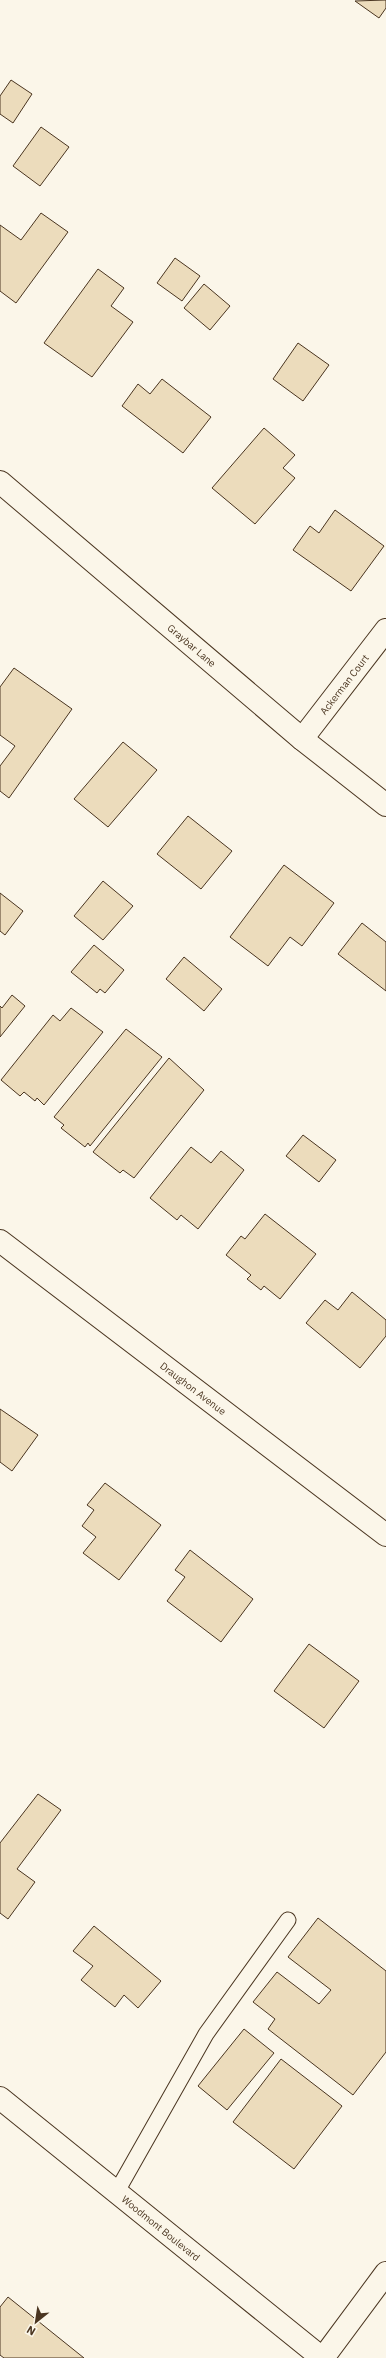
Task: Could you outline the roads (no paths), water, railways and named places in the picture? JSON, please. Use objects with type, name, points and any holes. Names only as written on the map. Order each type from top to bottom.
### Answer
[{"type":"street","name":"Graybar Lane","points":[[0,482],[302,738],[386,805]]},
{"type":"street","name":"Ackerman Court","points":[[302,738],[386,630]]},
{"type":"street","name":"Draughon Avenue","points":[[0,1241],[386,1535]]},
{"type":"street","name":"Woodmont Boulevard","points":[[0,2098],[322,2358]]},
{"type":"street","points":[[322,2358],[386,2273]]},
{"type":"lane","points":[[116,2193],[206,2034],[288,1920]]}]
